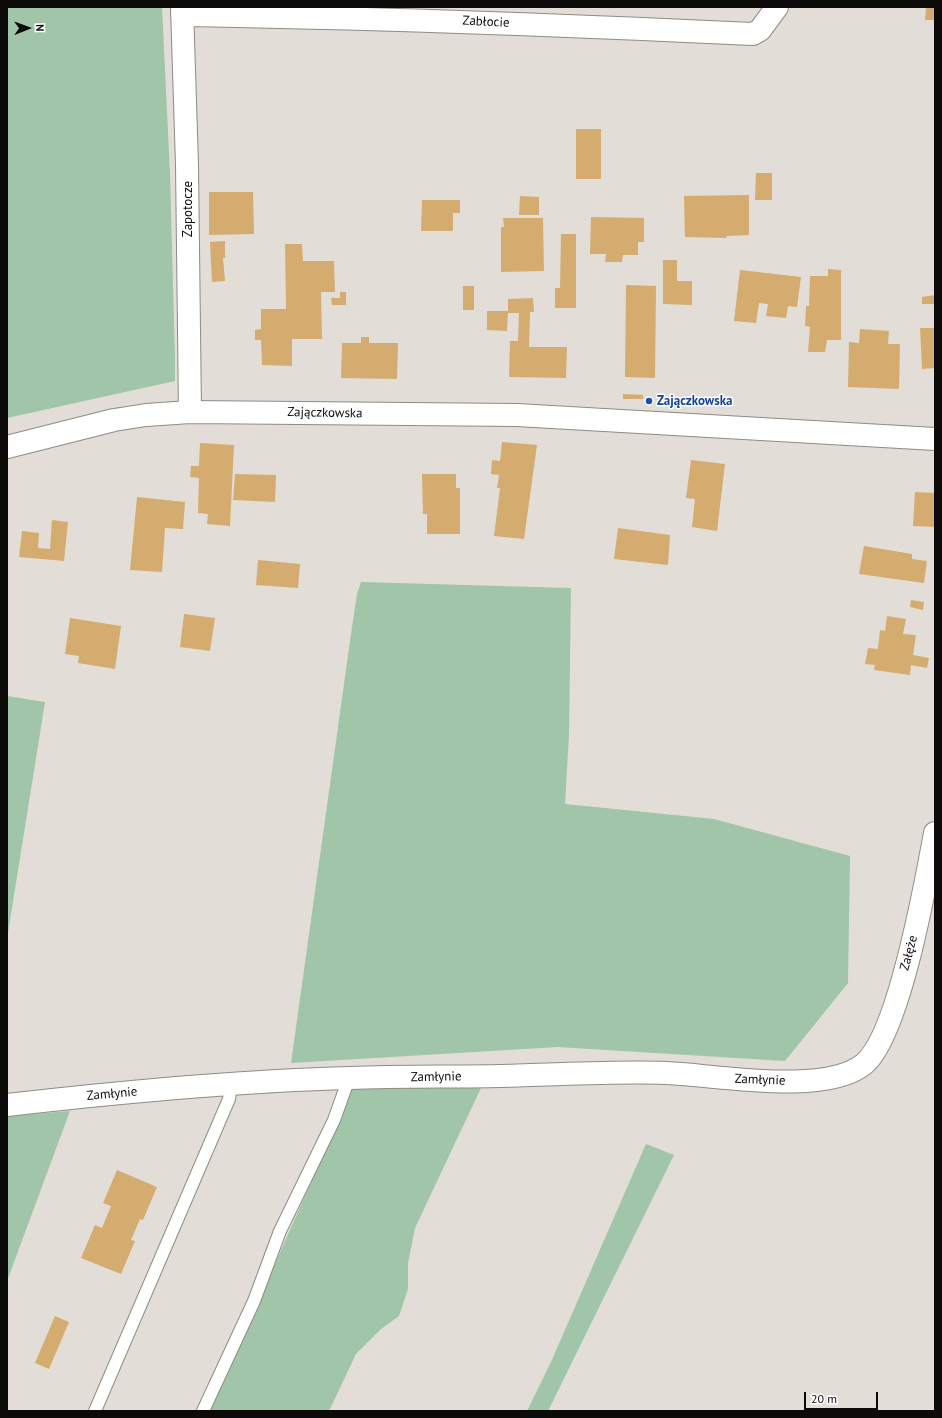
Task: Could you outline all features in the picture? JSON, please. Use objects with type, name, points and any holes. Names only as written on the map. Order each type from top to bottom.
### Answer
[{"type":"street","name":"Zabłocie","points":[[182,11],[394,21],[465,21],[753,34],[760,30],[777,7]]},
{"type":"street","name":"Zapotocze","points":[[182,11],[187,165],[190,412]]},
{"type":"street","name":"Zajączkowska","points":[[7,447],[114,420],[146,415],[190,412],[517,415],[935,439]]},
{"type":"street","name":"Załęże","points":[[863,1065],[873,1055],[882,1039],[903,976],[915,930],[935,833]]},
{"type":"street","name":"Zamłynie","points":[[7,1105],[83,1096],[231,1084],[350,1078],[667,1073],[782,1081],[822,1079],[841,1076],[863,1065]]},
{"type":"lane","points":[[203,1411],[254,1301],[280,1231],[334,1120],[350,1078]]},
{"type":"lane","points":[[95,1411],[229,1099],[231,1084]]},
{"type":"green space","points":[[7,7],[162,7],[170,174],[175,381],[7,418]]},
{"type":"green space","points":[[361,582],[571,588],[569,734],[565,804],[714,819],[850,856],[848,983],[785,1061],[558,1047],[291,1063],[351,634],[357,594]]},
{"type":"green space","points":[[7,696],[45,702],[7,939]]},
{"type":"green space","points":[[354,1085],[481,1088],[415,1228],[408,1263],[408,1289],[399,1316],[381,1329],[356,1354],[329,1411],[210,1411]]},
{"type":"green space","points":[[70,1111],[7,1281],[7,1116]]},
{"type":"green space","points":[[646,1144],[674,1155],[548,1411],[527,1411],[551,1362]]},
{"type":"building","points":[[926,7],[935,8],[935,20],[925,20]]},
{"type":"building","points":[[576,129],[601,129],[601,179],[576,179]]},
{"type":"building","points":[[756,173],[772,173],[772,200],[755,200]]},
{"type":"building","points":[[209,192],[253,192],[254,234],[209,235]]},
{"type":"building","points":[[749,195],[749,235],[727,236],[726,238],[685,237],[684,196]]},
{"type":"building","points":[[520,196],[539,197],[539,215],[519,215]]},
{"type":"building","points":[[422,200],[460,200],[460,213],[453,213],[453,231],[421,231]]},
{"type":"building","points":[[591,217],[644,218],[644,242],[638,242],[638,255],[623,255],[622,262],[605,262],[606,254],[590,254]]},
{"type":"building","points":[[503,218],[543,218],[544,271],[501,272],[501,227],[504,227]]},
{"type":"building","points":[[561,234],[576,234],[576,308],[555,308],[555,288],[560,288]]},
{"type":"building","points":[[225,241],[225,258],[223,258],[225,281],[212,282],[210,242]]},
{"type":"building","points":[[285,244],[302,244],[303,261],[334,261],[335,292],[321,292],[322,339],[292,339],[292,366],[262,365],[261,340],[255,340],[255,330],[261,329],[261,309],[286,309]]},
{"type":"building","points":[[663,260],[677,260],[677,281],[692,281],[692,305],[663,304]]},
{"type":"building","points":[[828,269],[841,270],[841,340],[827,340],[825,352],[808,352],[810,327],[805,326],[806,306],[809,306],[810,276],[828,276]]},
{"type":"building","points":[[740,270],[801,277],[797,307],[788,306],[786,318],[766,316],[768,304],[759,303],[756,323],[734,321]]},
{"type":"building","points":[[626,285],[656,286],[655,378],[625,377]]},
{"type":"building","points":[[463,286],[474,286],[474,310],[463,310]]},
{"type":"building","points":[[340,292],[346,292],[346,305],[332,305],[331,298],[340,298]]},
{"type":"building","points":[[935,295],[935,304],[922,304],[922,297]]},
{"type":"building","points":[[533,298],[534,312],[530,312],[529,347],[567,347],[566,378],[509,377],[510,341],[518,341],[519,313],[508,313],[508,299]]},
{"type":"building","points":[[487,311],[508,311],[507,331],[487,330]]},
{"type":"building","points":[[920,328],[935,328],[935,368],[922,369]]},
{"type":"building","points":[[860,329],[889,331],[888,344],[900,344],[899,389],[848,387],[849,342],[859,343]]},
{"type":"building","points":[[361,337],[369,337],[369,343],[398,343],[397,379],[341,378],[342,343],[361,343]]},
{"type":"building","points":[[623,394],[643,395],[643,399],[623,399]]},
{"type":"building","points":[[502,442],[537,445],[524,539],[494,536],[500,488],[497,488],[499,475],[491,474],[492,460],[500,461]]},
{"type":"building","points":[[200,443],[234,445],[230,526],[207,524],[208,514],[198,513],[199,478],[190,477],[191,466],[199,466]]},
{"type":"building","points":[[691,460],[725,464],[717,531],[692,527],[695,499],[686,498]]},
{"type":"building","points":[[235,474],[276,475],[275,502],[233,500]]},
{"type":"building","points":[[422,474],[456,474],[456,488],[460,488],[460,534],[427,534],[427,514],[423,514]]},
{"type":"building","points":[[915,492],[935,493],[935,527],[913,526]]},
{"type":"building","points":[[137,497],[185,502],[183,529],[165,528],[162,572],[130,570]]},
{"type":"building","points":[[52,520],[68,522],[64,561],[19,557],[22,531],[39,533],[38,548],[50,549]]},
{"type":"building","points":[[618,528],[670,535],[668,565],[614,559]]},
{"type":"building","points":[[864,546],[912,554],[912,559],[927,561],[924,583],[859,574]]},
{"type":"building","points":[[258,560],[300,564],[298,588],[256,585]]},
{"type":"building","points":[[911,600],[924,602],[923,610],[910,607]]},
{"type":"building","points":[[184,614],[215,618],[210,651],[180,647]]},
{"type":"building","points":[[887,616],[906,619],[903,634],[916,635],[913,655],[929,658],[927,668],[911,665],[910,675],[874,670],[875,665],[865,664],[868,648],[878,649],[880,630],[885,631]]},
{"type":"building","points":[[70,618],[121,626],[115,669],[78,663],[79,656],[65,654]]},
{"type":"building","points":[[117,1170],[157,1187],[143,1220],[140,1219],[131,1240],[135,1241],[121,1274],[81,1258],[95,1225],[102,1228],[111,1206],[103,1203]]},
{"type":"building","points":[[55,1316],[69,1322],[49,1369],[35,1363]]},
{"type":"place","name":"Zajączkowska","points":[[649,401]]}]
